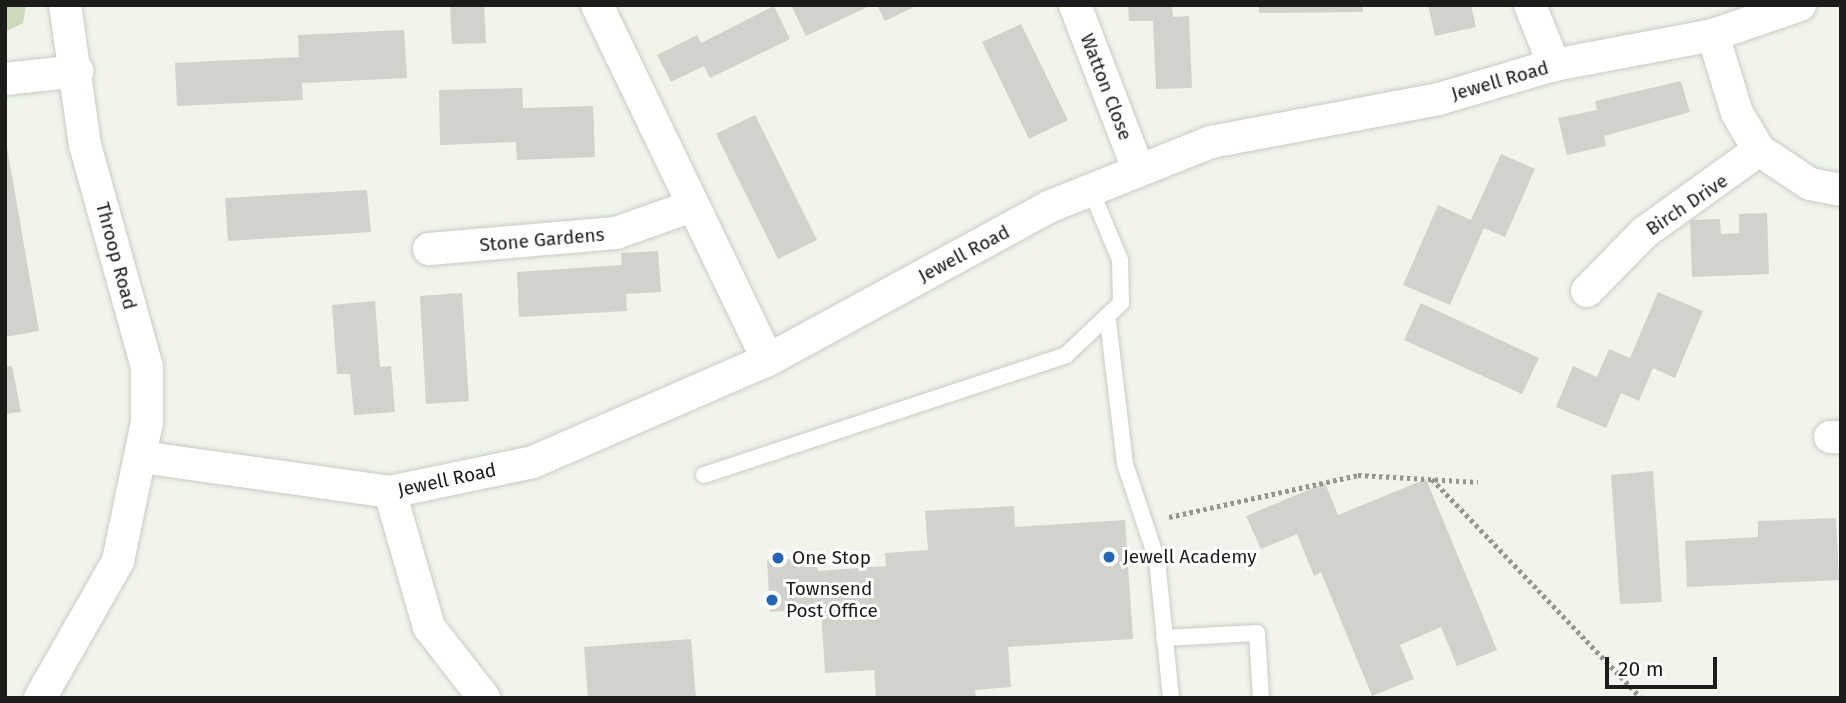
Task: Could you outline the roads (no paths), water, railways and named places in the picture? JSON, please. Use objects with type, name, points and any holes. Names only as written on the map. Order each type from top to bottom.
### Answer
[{"type":"street","name":"Throop Road","points":[[40,698],[115,568],[133,507],[141,457],[147,367],[85,145],[78,71],[65,5]]},
{"type":"street","points":[[597,5],[768,360]]},
{"type":"street","name":"Watton Close","points":[[1074,5],[1138,169]]},
{"type":"street","points":[[1531,5],[1554,65]]},
{"type":"street","name":"Jewell Road","points":[[141,457],[390,492],[533,462],[768,360],[1091,190],[1211,142],[1439,99],[1554,65],[1713,35],[1800,5]]},
{"type":"street","points":[[1713,35],[1737,113],[1759,150],[1810,184],[1841,190]]},
{"type":"street","points":[[5,79],[78,71]]},
{"type":"street","name":"Birch Drive","points":[[1587,291],[1645,232],[1759,150]]},
{"type":"street","name":"Stone Gardens","points":[[429,249],[616,233],[692,206]]},
{"type":"street","points":[[390,492],[429,627],[484,698]]},
{"type":"lane","points":[[704,475],[1066,355],[1108,321],[1121,303],[1120,260],[1091,190]]},
{"type":"lane","points":[[1108,321],[1125,464],[1157,560],[1171,698]]},
{"type":"lane","points":[[1164,638],[1256,633],[1261,698]]},
{"type":"place","name":"Jewell Academy","points":[[1109,557]]},
{"type":"place","name":"One Stop","points":[[778,558]]},
{"type":"place","name":"Townsend Post Office","points":[[772,600]]}]
